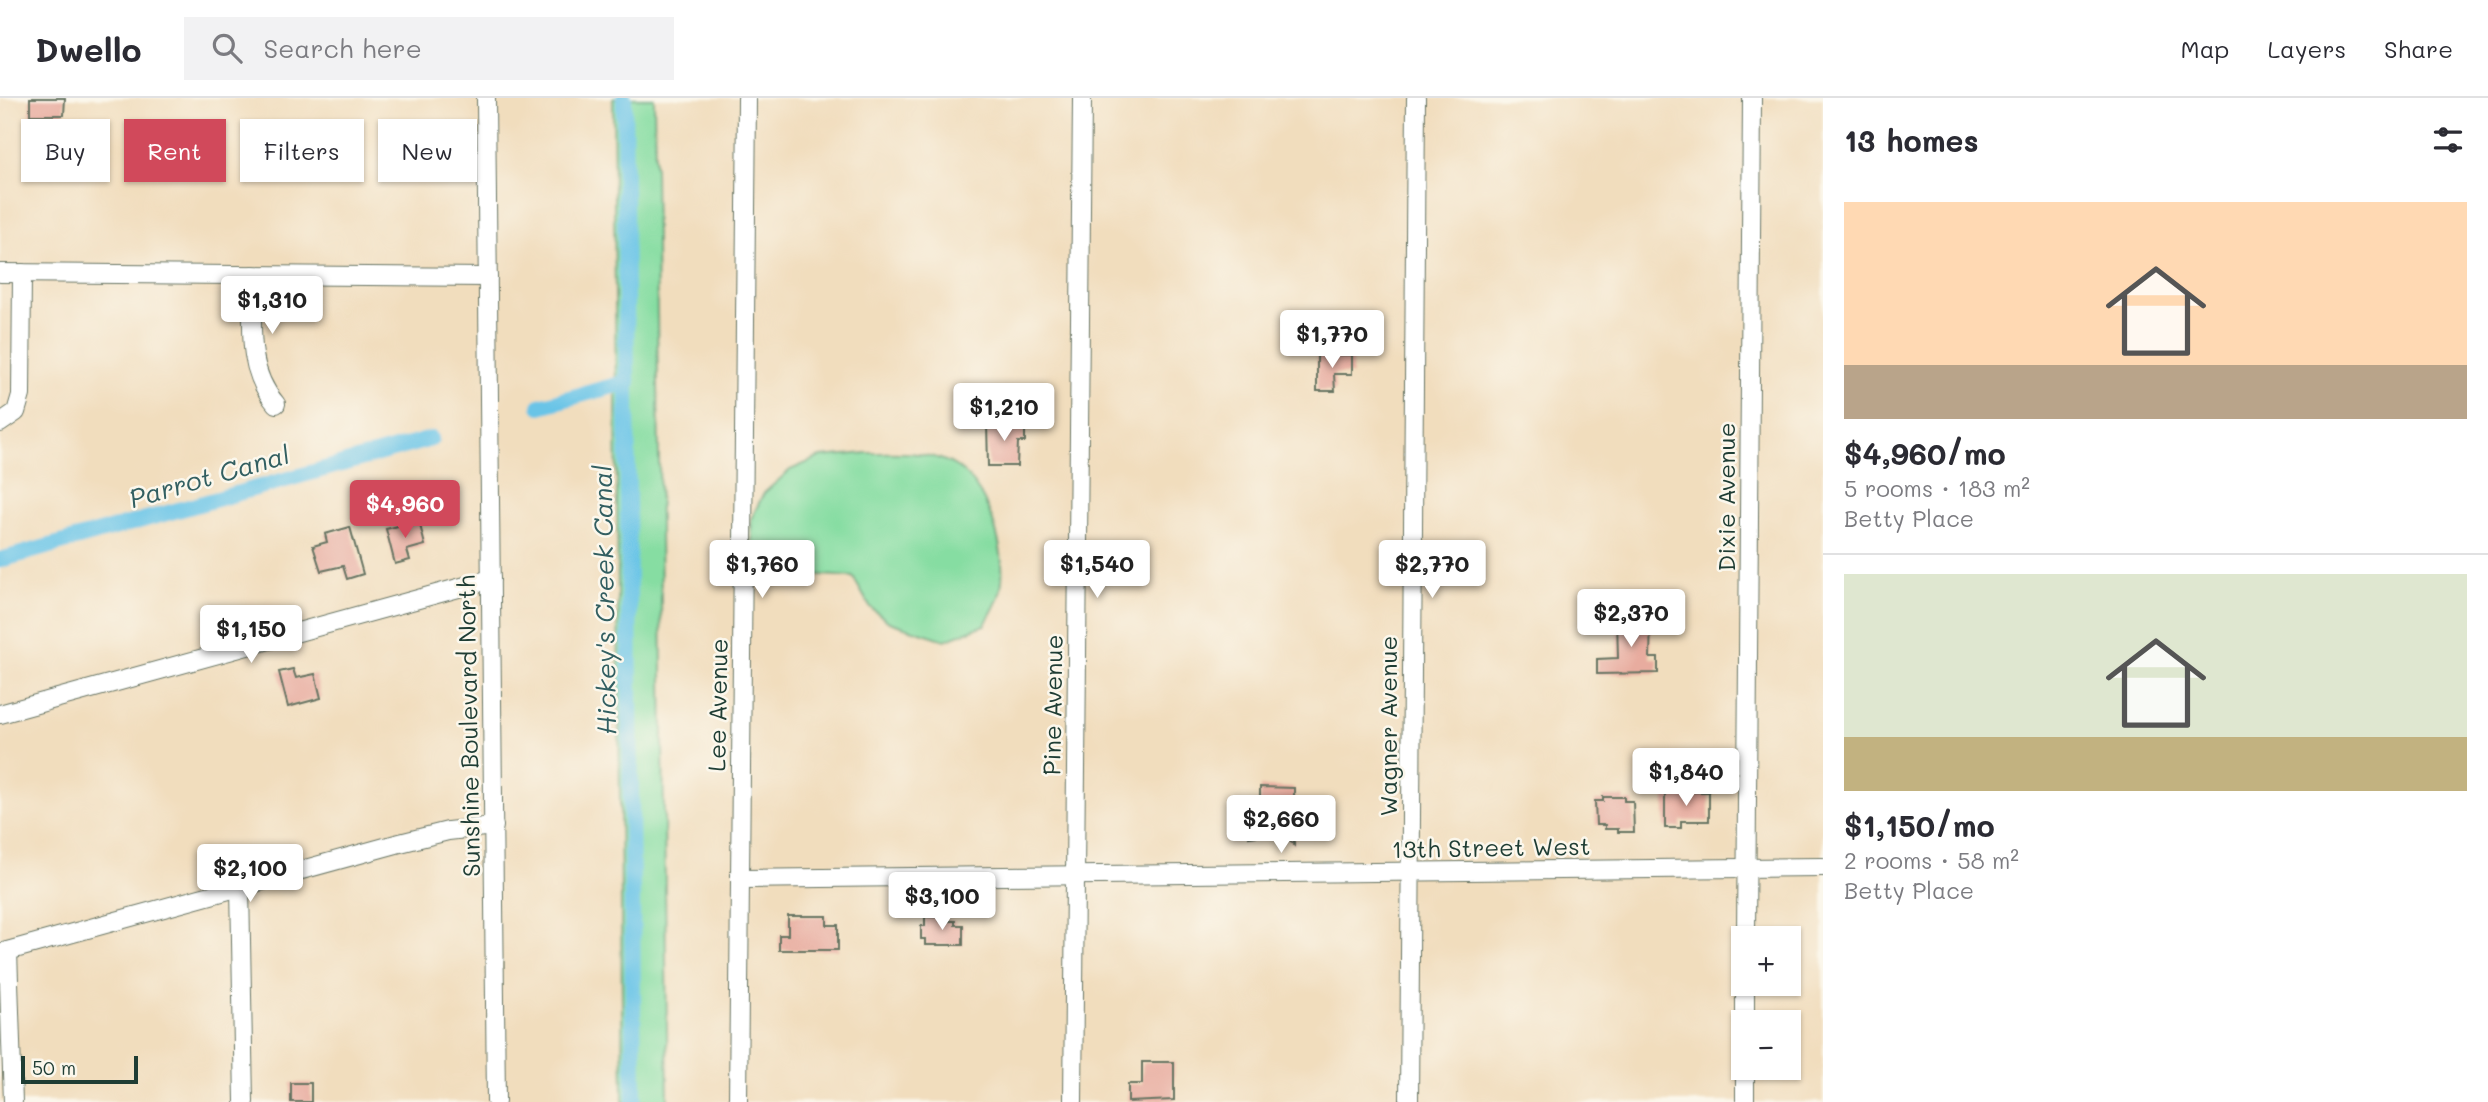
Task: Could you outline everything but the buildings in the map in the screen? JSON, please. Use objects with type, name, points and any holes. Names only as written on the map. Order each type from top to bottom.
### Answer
[{"type":"street","name":"Sunshine Boulevard North","points":[[486,98],[496,1102]]},
{"type":"street","name":"Lee Avenue","points":[[738,1102],[747,98]]},
{"type":"street","name":"Pine Avenue","points":[[1073,1102],[1082,98]]},
{"type":"street","name":"Wagner Avenue","points":[[1409,1102],[1416,98]]},
{"type":"street","name":"Dixie Avenue","points":[[1746,926],[1752,98]]},
{"type":"street","points":[[0,273],[488,277]]},
{"type":"street","points":[[0,423],[16,412],[21,395],[22,273]]},
{"type":"street","points":[[253,275],[252,355],[264,390],[276,404]]},
{"type":"street","points":[[0,714],[491,579]]},
{"type":"street","points":[[13,1102],[4,952],[448,831],[494,825]]},
{"type":"street","name":"13th Street West","points":[[740,879],[1823,867]]},
{"type":"street","points":[[240,887],[244,1102]]},
{"type":"street","points":[[1745,1080],[1745,1102]]},
{"type":"green space","points":[[613,98],[654,98],[668,1102],[623,1102]]},
{"type":"green space","points":[[867,453],[914,454],[936,458],[957,467],[979,491],[994,526],[1002,564],[999,596],[985,625],[945,640],[889,622],[870,607],[853,577],[772,572],[753,559],[751,519],[764,493],[790,470],[820,457]]},
{"type":"waterway","name":"Hickey's Creek Canal","points":[[624,98],[634,1102]]},
{"type":"waterway","name":"Parrot Canal","points":[[540,406],[628,382]]},
{"type":"waterway","name":"Parrot Canal","points":[[0,560],[431,439]]}]
